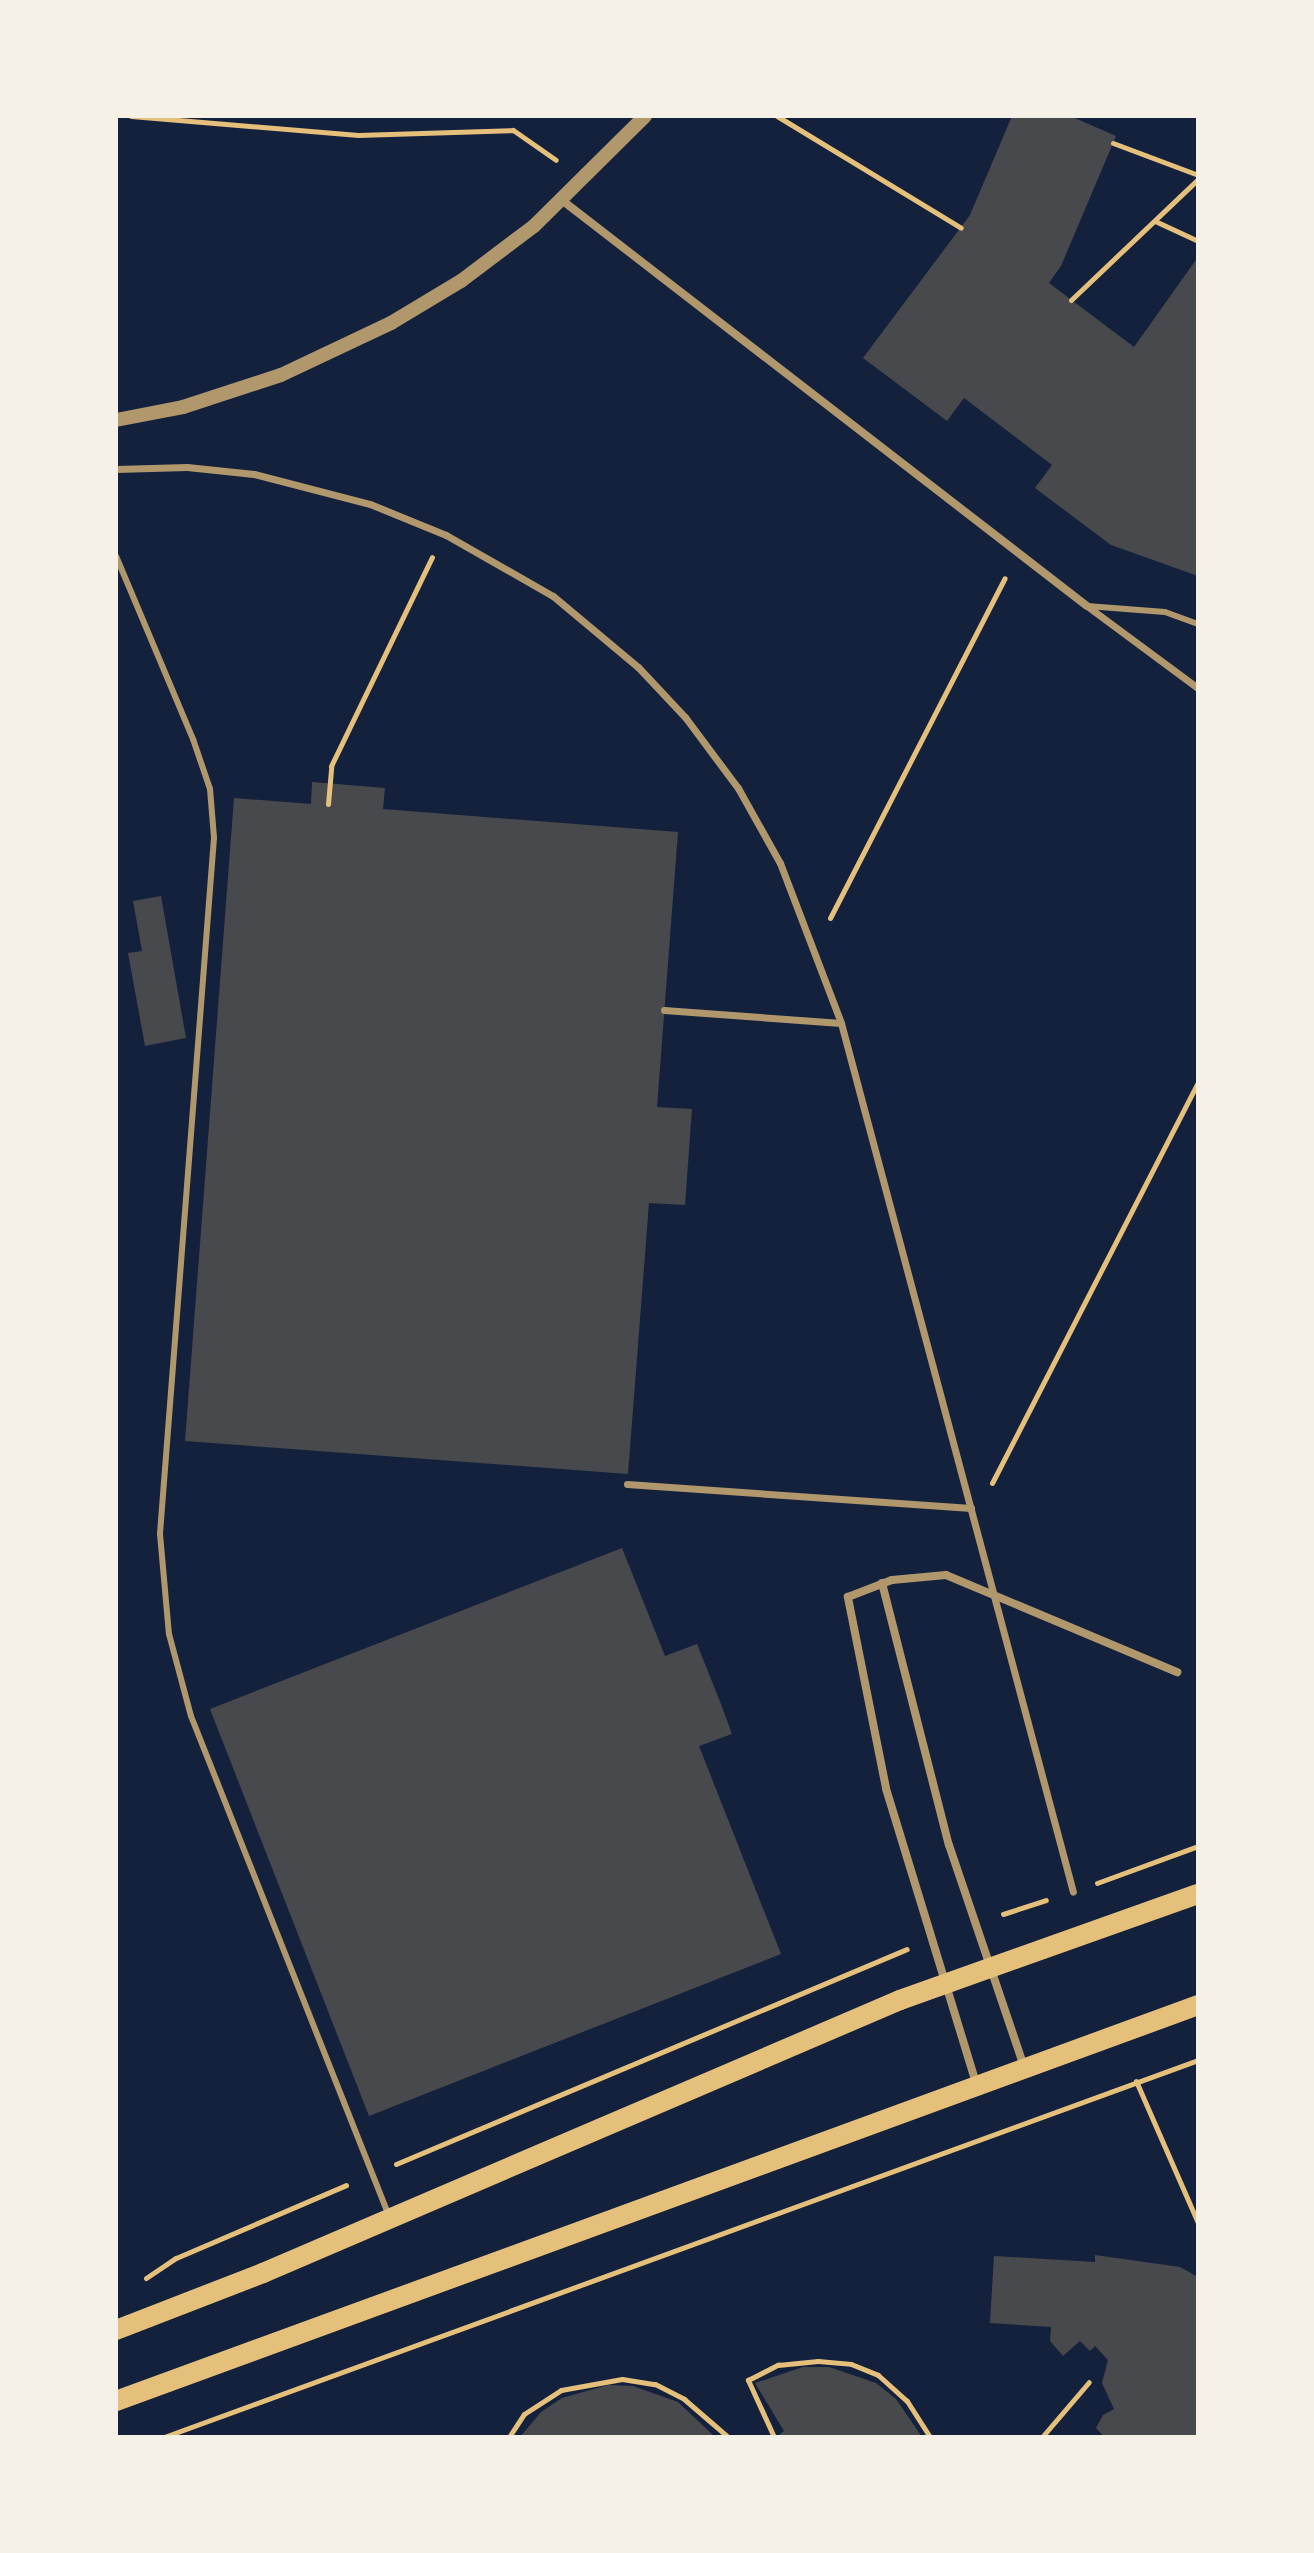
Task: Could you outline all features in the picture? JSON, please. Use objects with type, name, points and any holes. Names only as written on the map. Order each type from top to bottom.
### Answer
[{"type":"main road","points":[[116,2330],[390,2219],[946,1982],[1198,1894]]},
{"type":"main road","points":[[116,2401],[976,2083],[1198,2005]]},
{"type":"street","points":[[116,420],[183,407],[281,375],[391,323],[461,281],[563,201],[645,116]]},
{"type":"street","points":[[563,201],[1087,606],[1198,688]]},
{"type":"street","points":[[116,469],[187,467],[254,474],[370,504],[446,535],[553,596],[638,667],[685,717],[738,788],[780,863],[815,948],[841,1023],[1073,1892]]},
{"type":"street","points":[[664,1010],[841,1023]]},
{"type":"street","points":[[627,1484],[971,1508]]},
{"type":"street","points":[[976,2083],[886,1788],[848,1597],[882,1583],[932,1574],[965,1580],[1177,1672]]},
{"type":"street","points":[[882,1583],[931,1780],[974,1923],[1024,2066]]},
{"type":"lane","points":[[116,556],[193,739],[210,789],[214,838],[160,1534],[169,1634],[191,1716],[375,2173],[390,2219]]},
{"type":"lane","points":[[1087,606],[1165,612],[1198,624]]},
{"type":"path","points":[[131,116],[358,135],[513,130],[583,179]]},
{"type":"path","points":[[777,116],[961,228]]},
{"type":"path","points":[[1071,300],[1198,177],[1113,143]]},
{"type":"path","points":[[1155,221],[1198,241]]},
{"type":"path","points":[[328,804],[331,766],[446,535]]},
{"type":"path","points":[[815,948],[1005,577]]},
{"type":"path","points":[[996,1479],[1198,1082]]},
{"type":"path","points":[[974,1923],[1073,1892],[1198,1846]]},
{"type":"path","points":[[142,2280],[176,2258],[932,1938]]},
{"type":"path","points":[[164,2437],[1198,2060]]},
{"type":"path","points":[[1136,2081],[1198,2223]]},
{"type":"path","points":[[774,2437],[748,2380],[778,2365],[818,2361],[851,2364],[878,2375],[907,2401],[930,2437]]},
{"type":"path","points":[[509,2437],[524,2414],[561,2390],[622,2379],[655,2384],[684,2399],[728,2437]]},
{"type":"path","points":[[1042,2437],[1089,2382]]},
{"type":"building","points":[[1012,116],[1070,116],[1116,136],[1061,266],[1049,283],[1134,347],[1198,257],[1198,576],[1111,545],[1035,488],[1052,465],[964,398],[947,421],[863,358],[970,215]]},
{"type":"building","points":[[312,782],[385,788],[383,809],[678,832],[657,1107],[692,1109],[685,1205],[649,1203],[628,1474],[185,1441],[234,798],[311,804]]},
{"type":"building","points":[[161,896],[186,1038],[145,1046],[128,953],[142,951],[133,901]]},
{"type":"building","points":[[622,1548],[665,1656],[697,1644],[719,1699],[732,1734],[699,1746],[781,1954],[369,2116],[210,1709]]},
{"type":"building","points":[[1095,2255],[1180,2267],[1198,2277],[1198,2437],[1104,2437],[1096,2428],[1103,2415],[1114,2409],[1102,2383],[1108,2360],[1095,2346],[1090,2351],[1080,2341],[1063,2356],[1050,2341],[1051,2327],[990,2323],[994,2256],[1095,2262]]},
{"type":"building","points":[[803,2367],[829,2367],[876,2383],[896,2399],[922,2437],[776,2437],[784,2431],[755,2383]]},
{"type":"building","points":[[608,2385],[633,2386],[678,2402],[715,2437],[520,2437],[541,2412],[562,2398]]}]
